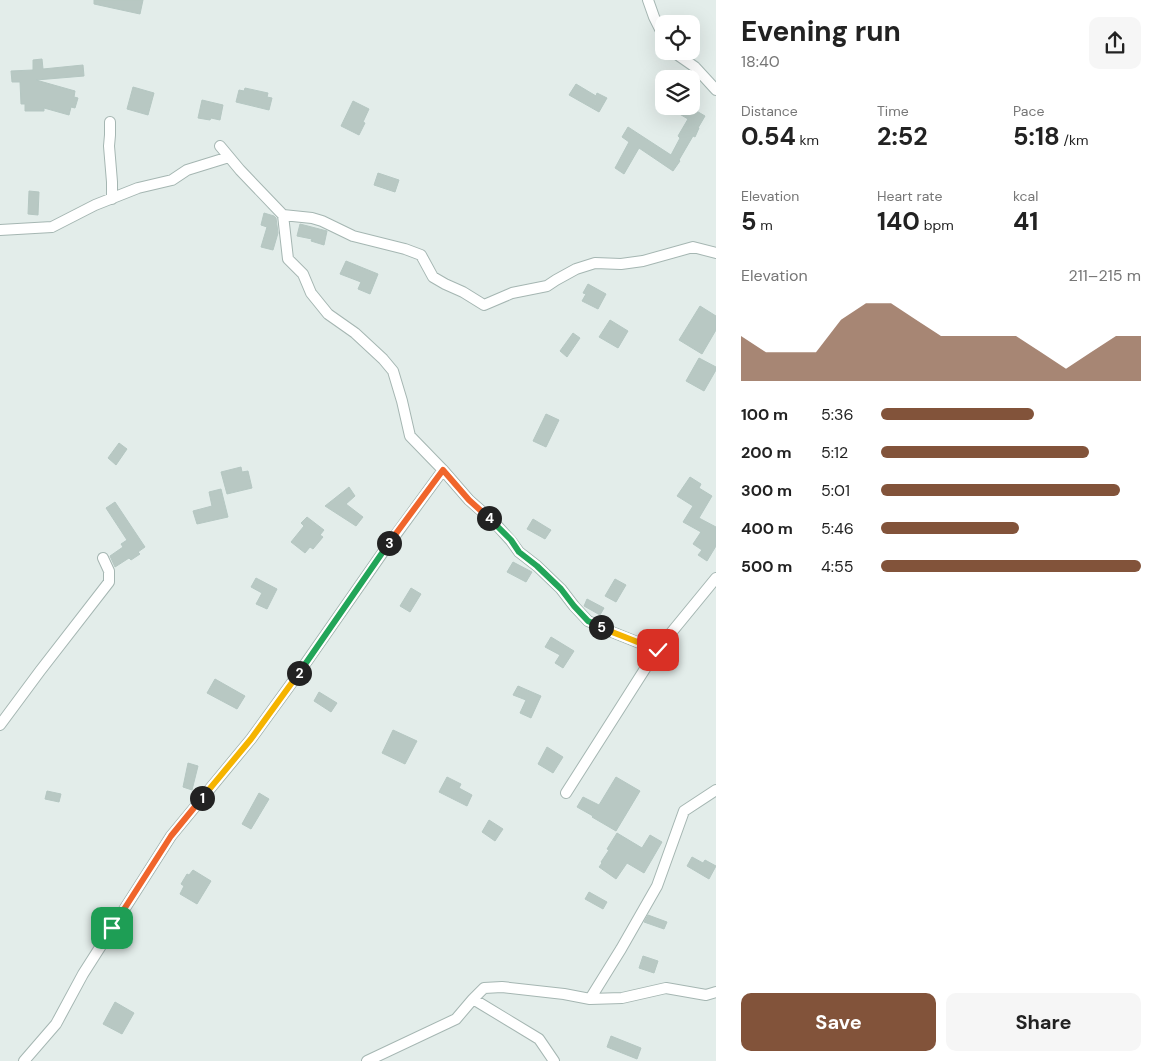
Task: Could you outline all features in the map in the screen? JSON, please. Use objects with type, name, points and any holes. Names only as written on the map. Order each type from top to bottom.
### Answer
[{"type":"street","points":[[648,0],[655,19]]},
{"type":"street","points":[[685,60],[695,67],[716,90]]},
{"type":"street","points":[[110,122],[109,146],[112,198]]},
{"type":"street","points":[[220,146],[240,170],[283,214],[312,218],[353,236],[421,255],[433,277],[484,305],[512,293],[547,286],[576,269],[595,263],[621,264],[693,247],[716,253]]},
{"type":"street","points":[[0,230],[52,226],[112,198],[138,188],[172,180],[187,170],[229,157]]},
{"type":"street","points":[[283,214],[288,259],[303,274],[311,293],[328,314],[355,333],[383,359],[393,372],[410,436],[469,500],[511,540],[519,552],[561,589],[588,621],[658,650]]},
{"type":"street","points":[[24,1061],[56,1024],[83,974],[171,836],[251,739],[443,470]]},
{"type":"street","points":[[0,725],[109,582],[109,571],[103,558]]},
{"type":"street","points":[[566,793],[658,650],[716,578]]},
{"type":"street","points":[[590,998],[657,886],[684,812],[716,790]]},
{"type":"street","points":[[367,1061],[456,1020],[484,988],[502,987],[590,998],[622,998],[666,988],[706,995],[716,992]]},
{"type":"street","points":[[473,999],[539,1039],[554,1061]]},
{"type":"building","points":[[94,0],[143,0],[140,14],[94,4]]},
{"type":"building","points":[[42,59],[43,69],[83,65],[84,76],[36,80],[75,91],[74,97],[78,98],[75,108],[71,107],[69,115],[44,108],[44,111],[25,111],[25,104],[21,104],[20,82],[12,82],[11,71],[33,70],[33,60]]},
{"type":"building","points":[[576,84],[596,96],[597,93],[607,98],[599,112],[569,95]]},
{"type":"building","points":[[133,87],[154,93],[148,115],[127,109]]},
{"type":"building","points":[[245,88],[268,93],[267,97],[272,98],[269,110],[236,102],[239,90],[244,91]]},
{"type":"building","points":[[202,100],[223,105],[220,120],[198,118]]},
{"type":"building","points":[[353,101],[369,109],[359,135],[341,126]]},
{"type":"building","points":[[700,113],[705,116],[695,137],[693,136],[673,171],[639,148],[624,174],[615,168],[629,142],[622,137],[628,127],[671,155],[680,138],[678,136],[688,119],[681,115],[700,115]]},
{"type":"building","points":[[378,173],[399,180],[395,192],[374,185]]},
{"type":"building","points":[[29,191],[39,192],[38,215],[28,214]]},
{"type":"building","points":[[264,213],[276,218],[278,233],[273,250],[261,247],[267,227],[261,225]]},
{"type":"building","points":[[300,224],[327,231],[324,245],[311,241],[312,239],[297,236]]},
{"type":"building","points":[[346,261],[378,274],[370,294],[358,289],[361,282],[340,274]]},
{"type":"building","points":[[588,284],[606,294],[598,309],[582,301],[586,294],[583,293]]},
{"type":"building","points":[[700,306],[716,316],[716,330],[702,354],[679,340]]},
{"type":"building","points":[[610,320],[628,331],[618,348],[599,337]]},
{"type":"building","points":[[573,333],[580,338],[567,357],[560,351]]},
{"type":"building","points":[[699,358],[716,367],[704,391],[686,381]]},
{"type":"building","points":[[546,414],[559,420],[546,447],[533,441]]},
{"type":"building","points":[[119,443],[127,449],[116,465],[108,458]]},
{"type":"building","points":[[241,467],[242,472],[248,471],[252,488],[227,494],[221,472]]},
{"type":"building","points":[[690,477],[701,484],[699,488],[712,496],[699,518],[716,527],[716,546],[707,561],[698,555],[702,550],[693,544],[701,532],[683,522],[693,506],[677,496]]},
{"type":"building","points":[[349,487],[355,496],[346,504],[363,517],[356,526],[325,506]]},
{"type":"building","points":[[221,489],[228,517],[197,524],[193,511],[212,506],[209,492]]},
{"type":"building","points":[[115,502],[145,547],[138,552],[140,554],[131,560],[129,558],[115,567],[110,556],[123,547],[121,544],[127,540],[106,508]]},
{"type":"building","points":[[307,517],[324,530],[320,535],[323,537],[313,549],[310,547],[305,553],[291,542],[304,526],[301,523]]},
{"type":"building","points":[[533,519],[551,530],[545,539],[527,529]]},
{"type":"building","points":[[513,562],[532,572],[526,582],[507,572]]},
{"type":"building","points":[[256,578],[277,589],[267,609],[256,604],[262,593],[251,587]]},
{"type":"building","points":[[615,579],[626,585],[616,602],[605,596]]},
{"type":"building","points":[[411,588],[421,594],[410,612],[400,606]]},
{"type":"building","points":[[587,599],[604,608],[600,615],[584,606]]},
{"type":"building","points":[[551,637],[574,651],[563,668],[555,663],[560,655],[545,647]]},
{"type":"building","points":[[215,679],[245,696],[237,709],[207,693]]},
{"type":"building","points":[[518,686],[541,696],[531,718],[520,713],[526,700],[513,695]]},
{"type":"building","points":[[319,692],[337,703],[331,712],[314,701]]},
{"type":"building","points":[[393,730],[417,741],[405,764],[382,753]]},
{"type":"building","points":[[547,747],[563,757],[553,773],[538,764]]},
{"type":"building","points":[[188,763],[198,766],[192,790],[183,787]]},
{"type":"building","points":[[447,777],[461,784],[459,788],[472,795],[467,806],[439,792]]},
{"type":"building","points":[[616,777],[640,791],[616,831],[577,807],[583,797],[599,805]]},
{"type":"building","points":[[47,791],[61,794],[59,802],[45,799]]},
{"type":"building","points":[[259,793],[269,799],[251,829],[242,824]]},
{"type":"building","points":[[489,820],[503,829],[495,841],[482,832]]},
{"type":"building","points":[[617,833],[642,848],[650,835],[662,842],[644,873],[627,863],[616,879],[599,867]]},
{"type":"building","points":[[692,857],[703,863],[705,860],[716,866],[709,879],[687,866]]},
{"type":"building","points":[[193,870],[211,881],[197,904],[180,894],[184,886],[181,884],[187,874],[189,875]]},
{"type":"building","points":[[589,892],[607,902],[603,909],[585,899]]},
{"type":"building","points":[[648,915],[667,922],[664,929],[644,922]]},
{"type":"building","points":[[643,956],[658,961],[654,973],[639,968]]},
{"type":"building","points":[[115,1002],[134,1013],[122,1034],[103,1024]]},
{"type":"building","points":[[611,1036],[641,1048],[637,1059],[607,1047]]},
{"type":"route","points":[[112,928],[171,836],[251,739],[443,470],[469,500],[511,540],[519,552],[561,589],[588,621],[658,650]]}]
